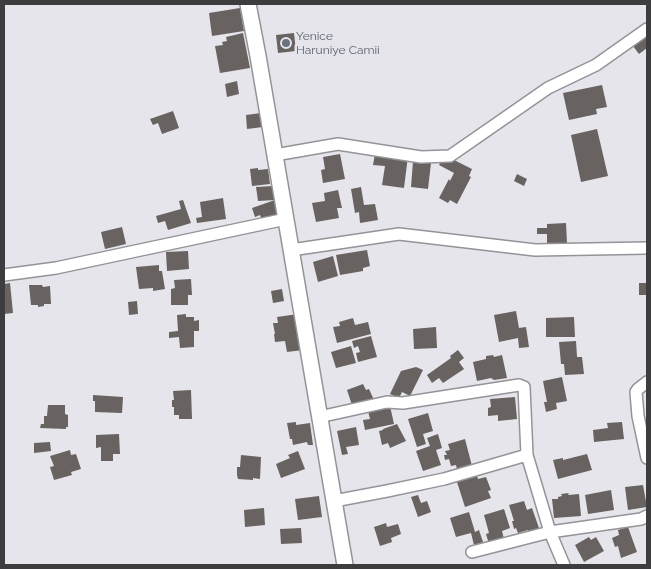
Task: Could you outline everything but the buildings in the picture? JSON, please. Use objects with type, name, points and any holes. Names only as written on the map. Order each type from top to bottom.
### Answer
[{"type":"street","points":[[248,4],[345,565]]},
{"type":"street","points":[[275,155],[338,144],[422,157],[450,156],[548,88],[596,65],[647,29]]},
{"type":"street","points":[[4,275],[56,268],[286,219]]},
{"type":"street","points":[[292,250],[399,234],[536,250],[647,248]]},
{"type":"street","points":[[647,382],[636,392],[638,416],[647,458]]},
{"type":"street","points":[[319,417],[388,402],[403,403],[519,385],[524,387],[527,455],[550,532],[564,565]]},
{"type":"street","points":[[334,501],[444,479],[527,455]]},
{"type":"street","points":[[472,552],[550,532],[641,519],[647,516]]},
{"type":"place","name":"Yenice Haruniye Camii","points":[[286,43]]}]
